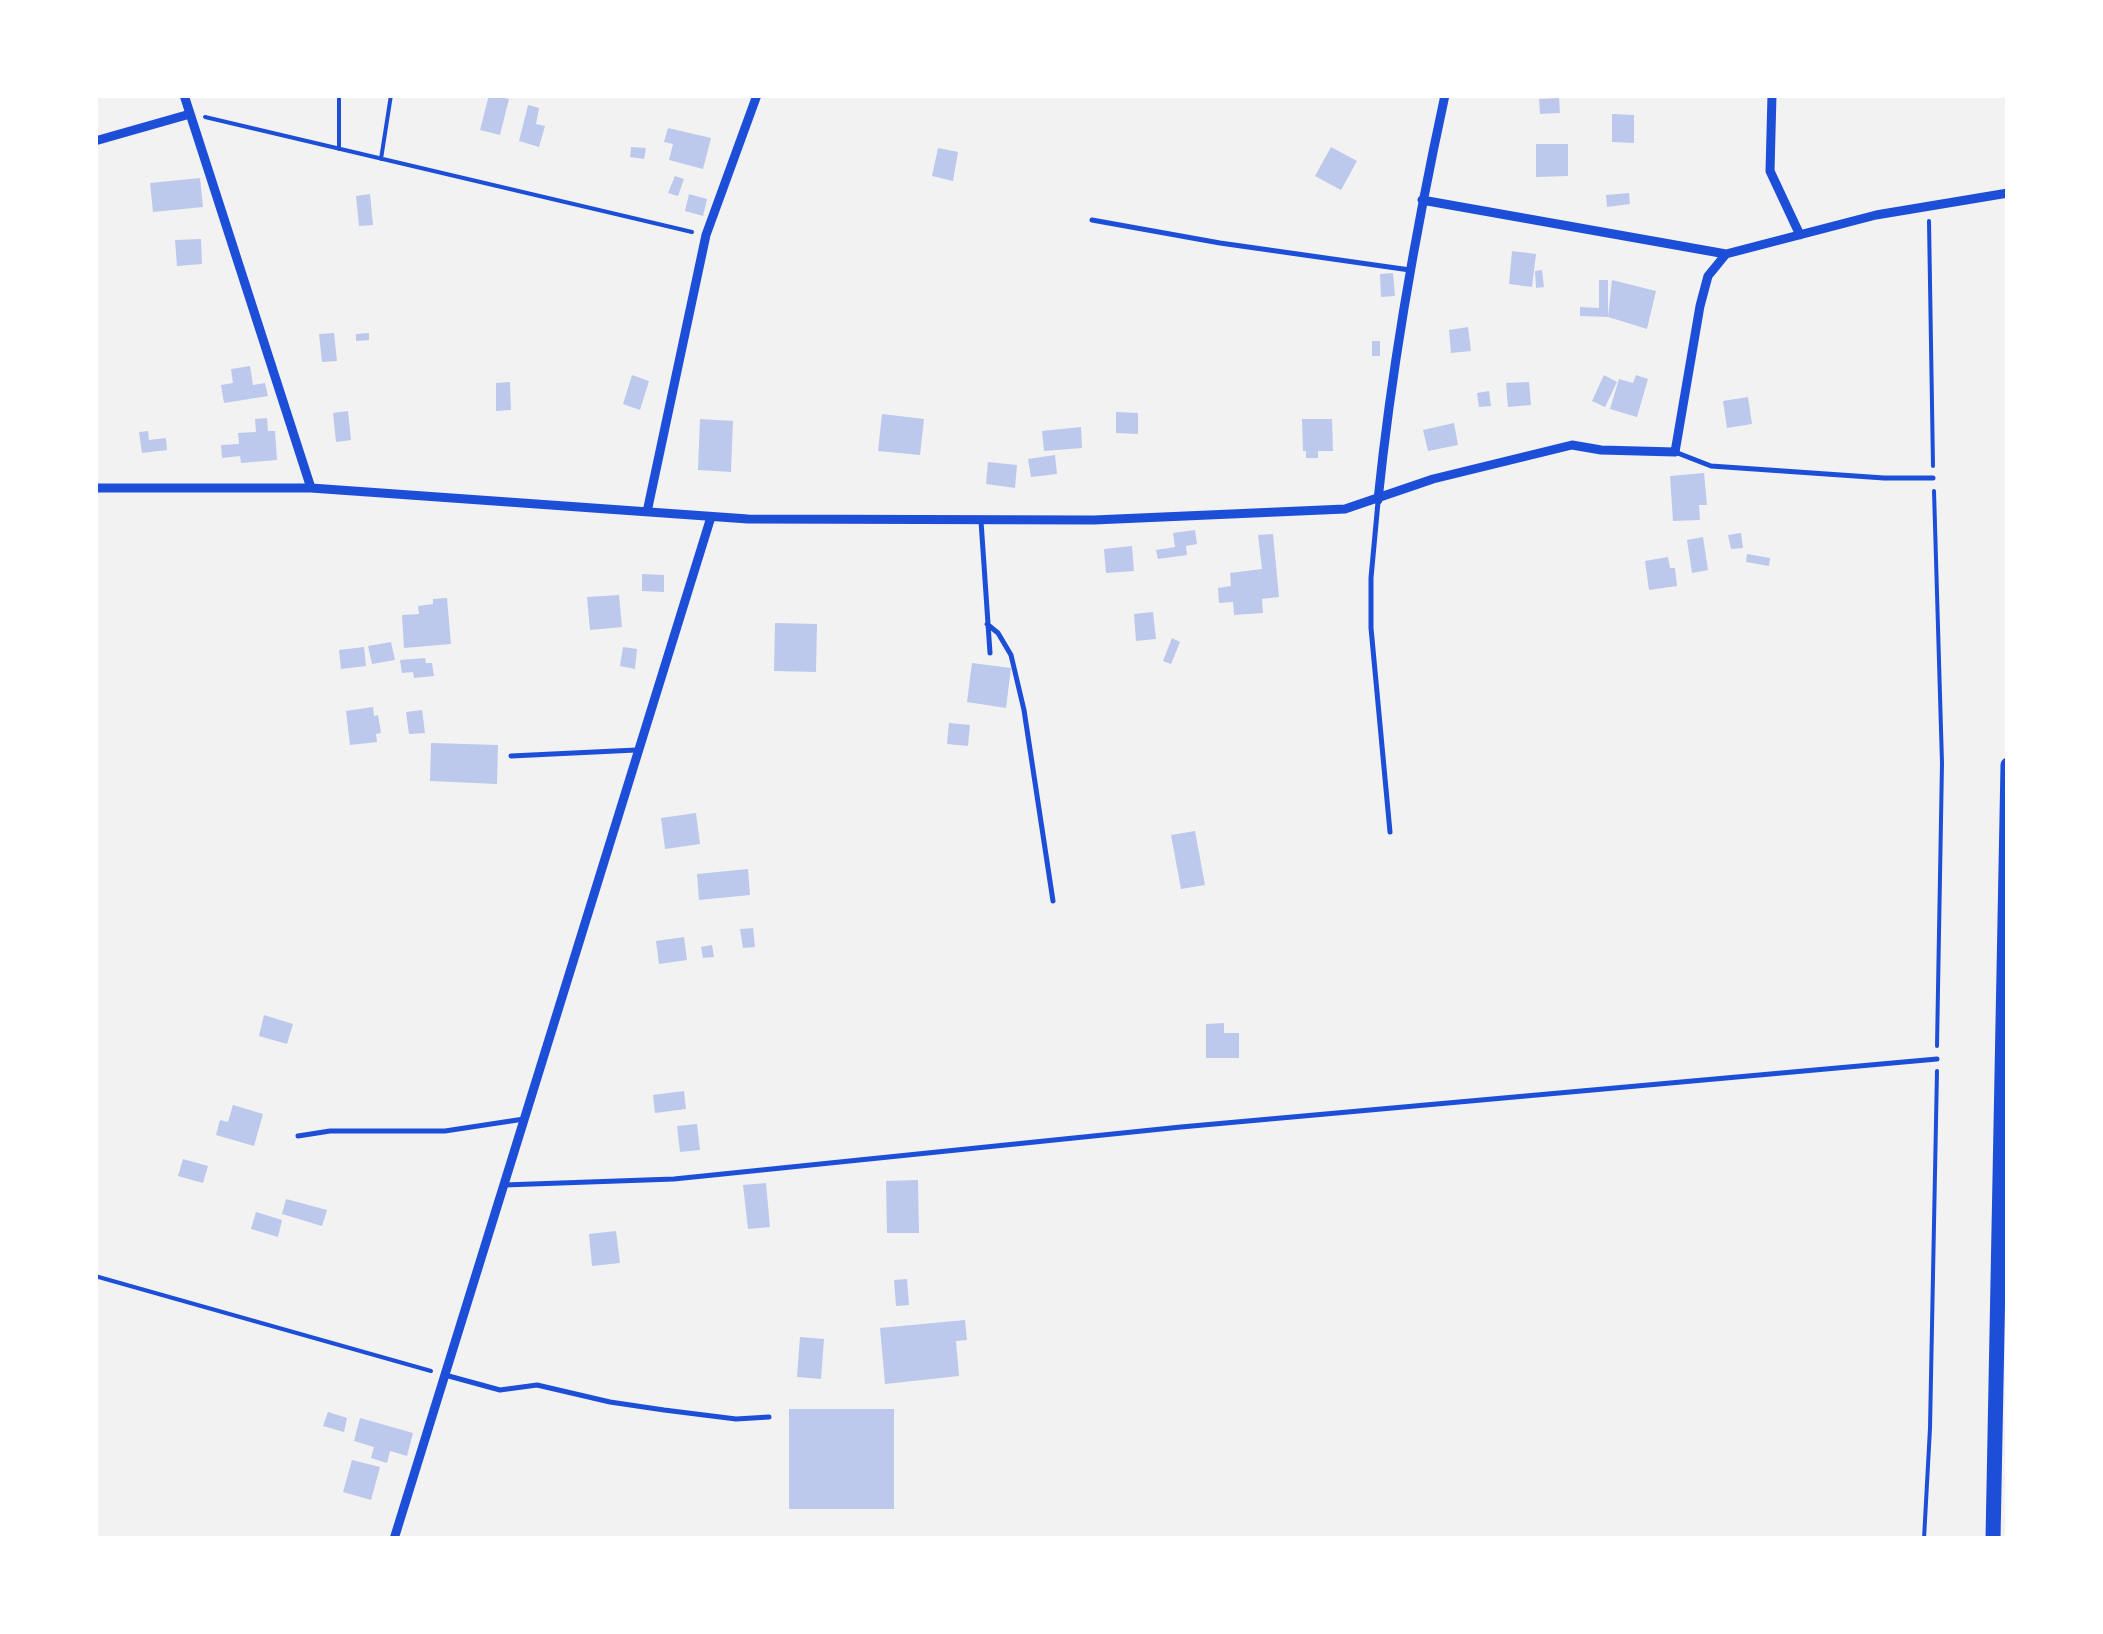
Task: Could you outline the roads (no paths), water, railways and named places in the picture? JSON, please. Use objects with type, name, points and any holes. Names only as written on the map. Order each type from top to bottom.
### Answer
[{"type":"highway","points":[[1994,1539],[2008,765]]},
{"type":"street","points":[[184,95],[311,488]]},
{"type":"street","points":[[647,512],[706,236],[758,95]]},
{"type":"street","points":[[1378,500],[1390,386],[1422,200],[1445,95]]},
{"type":"street","points":[[1772,95],[1770,170],[1800,236]]},
{"type":"street","points":[[95,141],[190,114]]},
{"type":"street","points":[[1422,200],[1726,254],[1876,215],[2008,193]]},
{"type":"street","points":[[95,488],[311,488],[711,517],[1094,520],[1345,509],[1433,479],[1572,446],[1675,452],[1700,306],[1708,276],[1726,254]]},
{"type":"street","points":[[394,1539],[711,517]]},
{"type":"lane","points":[[1092,220],[1410,270]]},
{"type":"lane","points":[[1675,452],[1711,466],[1933,478]]},
{"type":"lane","points":[[1378,500],[1372,628],[1390,832]]},
{"type":"lane","points":[[981,518],[990,653]]},
{"type":"lane","points":[[987,624],[1012,655],[1053,901]]},
{"type":"lane","points":[[510,756],[639,750]]},
{"type":"lane","points":[[504,1185],[674,1178],[1181,1127],[1937,1059]]},
{"type":"lane","points":[[298,1136],[330,1131],[445,1131],[524,1118]]},
{"type":"lane","points":[[445,1375],[500,1390],[537,1385],[664,1410],[736,1419],[769,1417]]}]
